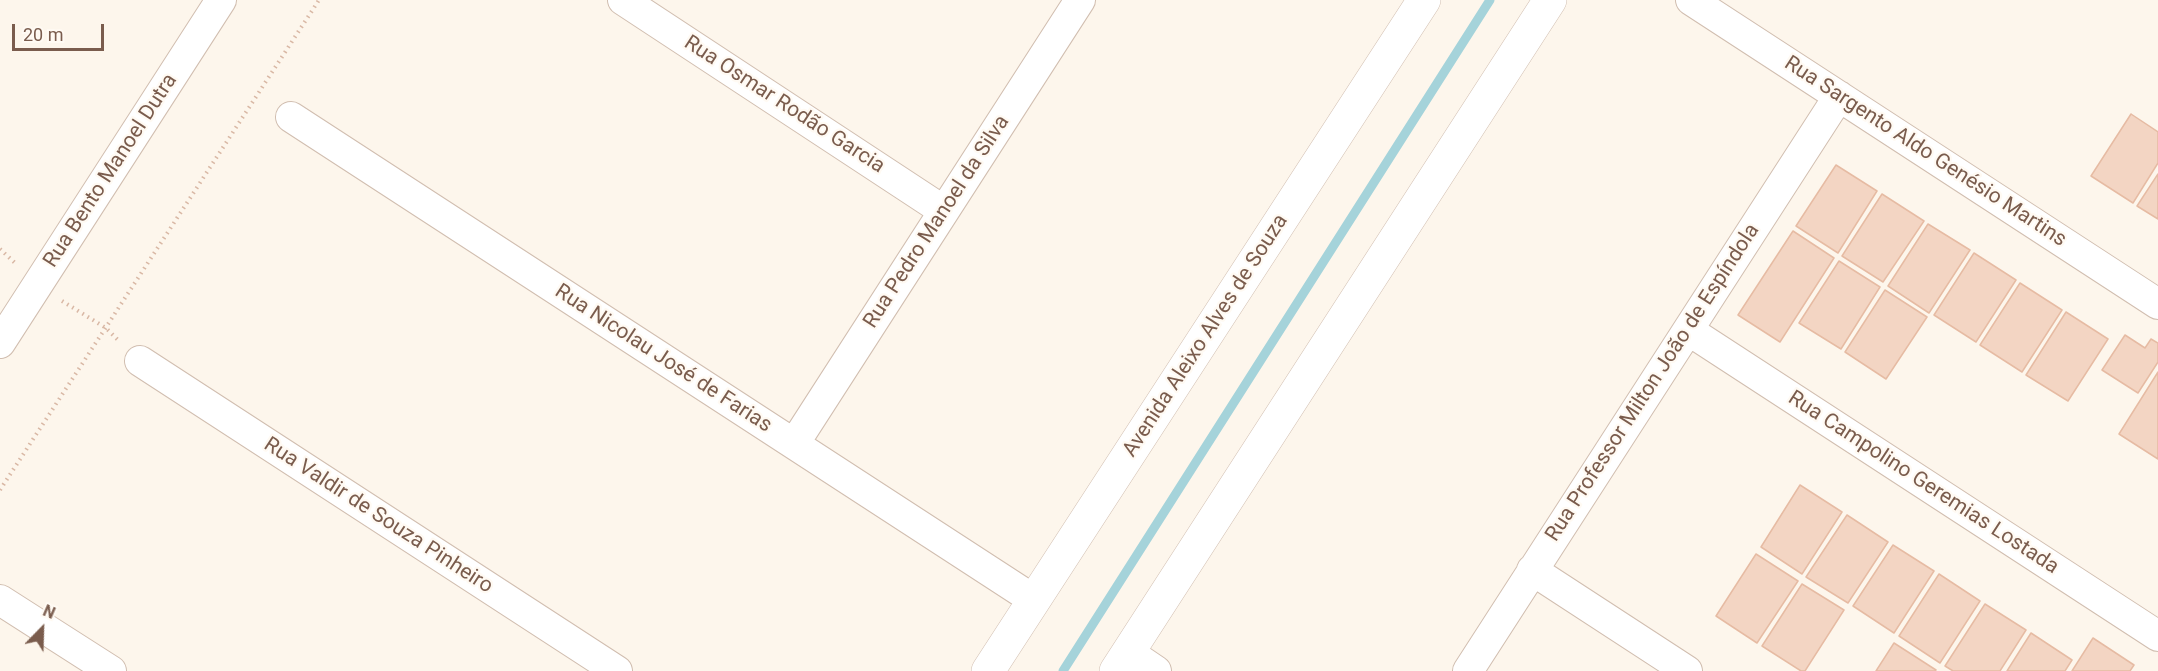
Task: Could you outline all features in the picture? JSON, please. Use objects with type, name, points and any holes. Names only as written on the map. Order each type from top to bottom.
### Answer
[{"type":"street","name":"Rua Bento Manoel Dutra","points":[[0,343],[221,0]]},
{"type":"street","name":"Rua Osmar Rodão Garcia","points":[[623,0],[944,211]]},
{"type":"street","name":"Rua Pedro Manoel da Silva","points":[[794,444],[1080,0]]},
{"type":"street","name":"Avenida Aleixo Alves de Souza","points":[[988,671],[1424,0]]},
{"type":"street","points":[[1156,671],[1122,662],[1550,0]]},
{"type":"street","name":"Rua Sargento Aldo Genésio Martins","points":[[1691,0],[2158,304]]},
{"type":"street","name":"Rua Professor Milton João de Espíndola","points":[[1468,671],[1839,96]]},
{"type":"street","name":"Rua Nicolau José de Farias","points":[[291,117],[1034,600]]},
{"type":"street","name":"Rua Campolino Geremias Lostada","points":[[1688,330],[2158,636]]},
{"type":"street","name":"Rua Valdir de Souza Pinheiro","points":[[140,361],[617,671]]},
{"type":"street","points":[[1532,570],[1687,671]]},
{"type":"street","points":[[0,600],[111,671]]},
{"type":"path","points":[[0,490],[319,0]]},
{"type":"building","points":[[2131,114],[2158,132],[2158,163],[2133,203],[2091,176]]},
{"type":"building","points":[[1836,165],[1877,191],[1838,253],[1796,226]]},
{"type":"building","points":[[2158,174],[2158,219],[2137,206]]},
{"type":"building","points":[[1882,194],[1924,221],[1883,282],[1842,256]]},
{"type":"building","points":[[1928,224],[1970,250],[1929,313],[1888,286]]},
{"type":"building","points":[[1793,231],[1834,258],[1780,342],[1738,315]]},
{"type":"building","points":[[1974,253],[2016,280],[1976,342],[1934,315]]},
{"type":"building","points":[[1839,261],[1880,287],[1841,349],[1799,323]]},
{"type":"building","points":[[2020,283],[2062,310],[2022,372],[1980,345]]},
{"type":"building","points":[[1885,290],[1927,317],[1886,379],[1845,352]]},
{"type":"building","points":[[2066,312],[2108,339],[2068,401],[2026,375]]},
{"type":"building","points":[[2125,335],[2145,348],[2151,339],[2158,343],[2158,362],[2138,393],[2102,370]]},
{"type":"building","points":[[2158,372],[2158,459],[2119,434]]},
{"type":"building","points":[[1800,485],[1842,512],[1802,574],[1761,547]]},
{"type":"building","points":[[1847,515],[1888,542],[1848,603],[1806,577]]},
{"type":"building","points":[[1893,545],[1934,571],[1894,633],[1853,606]]},
{"type":"building","points":[[1756,554],[1798,581],[1757,643],[1716,616]]},
{"type":"building","points":[[1939,574],[1980,601],[1940,663],[1899,636]]},
{"type":"building","points":[[1802,584],[1844,610],[1805,671],[1801,671],[1762,646]]},
{"type":"building","points":[[1985,604],[2026,630],[2000,671],[1953,671],[1945,666]]},
{"type":"building","points":[[2031,633],[2072,660],[2065,671],[2007,671]]},
{"type":"building","points":[[2093,638],[2134,665],[2130,671],[2072,671]]},
{"type":"building","points":[[1894,643],[1936,670],[1876,671]]},
{"type":"waterway","points":[[1063,671],[1490,0]]}]
